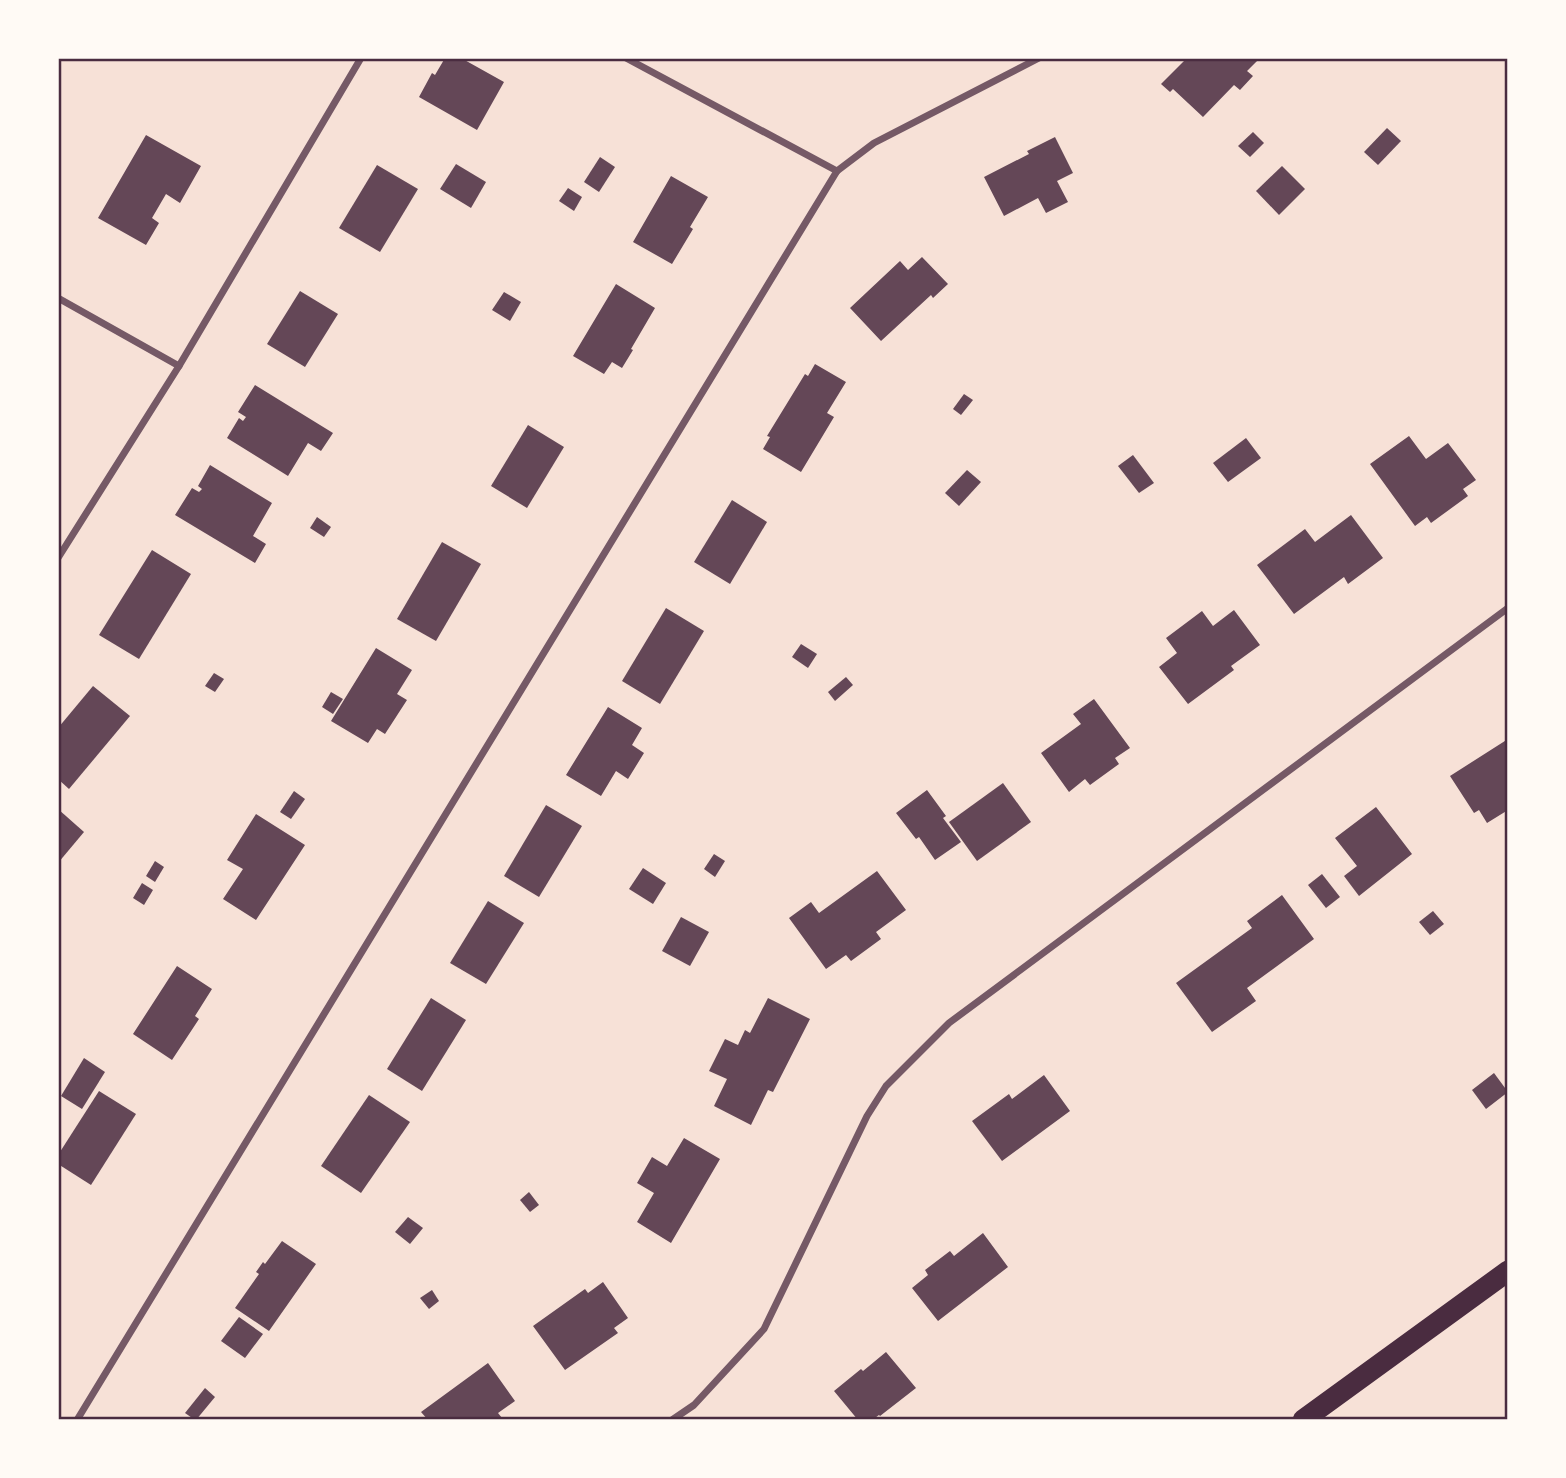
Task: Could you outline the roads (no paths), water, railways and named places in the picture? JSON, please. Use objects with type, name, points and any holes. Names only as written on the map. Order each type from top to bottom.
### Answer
[{"type":"highway","points":[[1303,1420],[1508,1271]]},
{"type":"street","points":[[58,558],[179,366],[361,58]]},
{"type":"street","points":[[626,58],[837,171]]},
{"type":"street","points":[[77,1420],[837,171],[874,143],[1039,58]]},
{"type":"street","points":[[58,298],[179,366]]},
{"type":"street","points":[[672,1420],[694,1405],[764,1329],[867,1116],[886,1086],[949,1023],[1508,608]]}]
